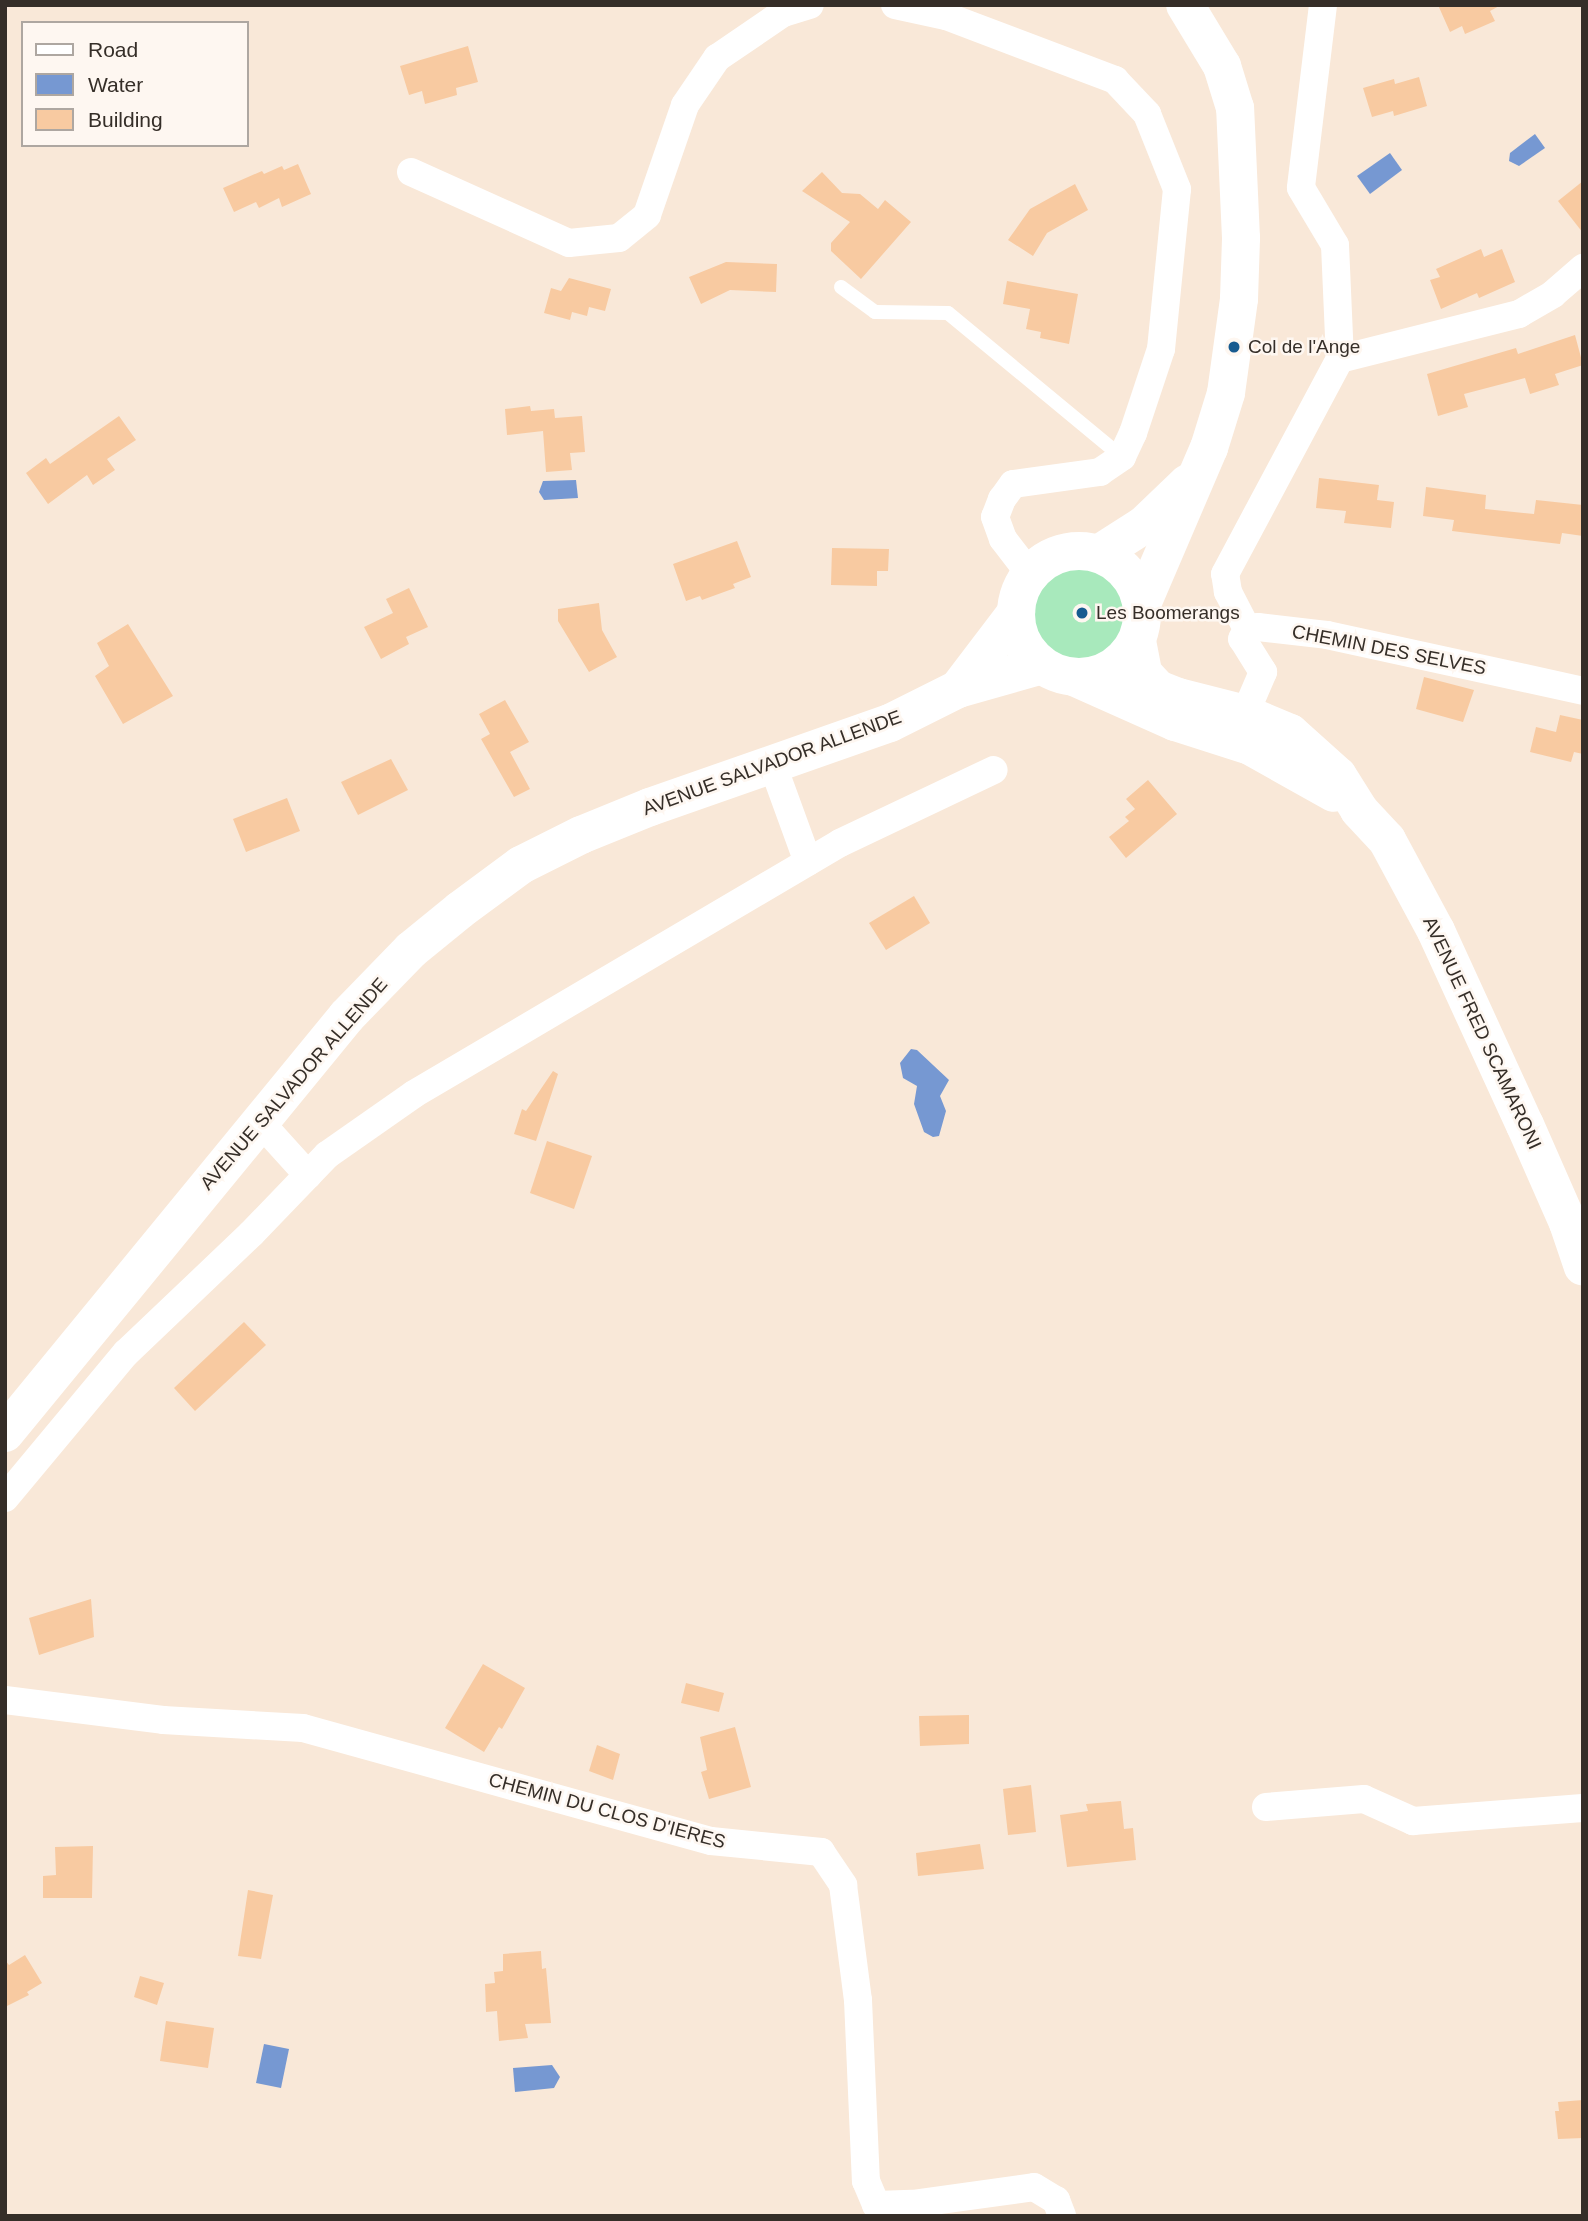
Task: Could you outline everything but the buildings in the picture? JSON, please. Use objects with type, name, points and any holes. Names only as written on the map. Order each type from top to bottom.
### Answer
[{"type":"main road","points":[[1139,622],[1137,587],[1128,573],[1100,554],[1080,550],[1061,553],[1044,561],[1030,574],[1019,592],[1016,613],[1022,642],[1059,671],[1094,676],[1112,668],[1126,656],[1200,471],[1226,393],[1234,347],[1241,238],[1235,108],[1222,66],[1185,5]]},
{"type":"main road","points":[[1100,554],[1144,525],[1200,471]]},
{"type":"main road","name":"AVENUE SALVADOR ALLENDE","points":[[958,689],[1016,613]]},
{"type":"main road","name":"AVENUE FRED SCAMARONI","points":[[1139,622],[1143,673],[1158,689],[1178,697],[1245,714],[1290,733],[1338,776],[1360,810],[1387,840],[1436,931],[1568,1223],[1583,1267]]},
{"type":"main road","name":"AVENUE FRED SCAMARONI","points":[[1059,671],[1175,722],[1250,746],[1360,810]]},
{"type":"main road","name":"AVENUE SALVADOR ALLENDE","points":[[5,1433],[347,1016],[411,950],[521,865],[581,835],[650,807],[890,723],[958,689],[1059,671]]},
{"type":"street","points":[[411,172],[569,243],[619,238],[647,215],[685,104],[717,58],[783,13],[810,5]]},
{"type":"street","points":[[895,5],[946,16],[1115,80],[1147,114],[1177,189],[1161,349],[1133,433],[1122,457],[1100,472],[1013,484],[995,517],[1003,539],[1030,574]]},
{"type":"street","points":[[1175,722],[1192,716],[1234,725],[1245,714],[1263,672],[1242,639],[1247,629],[1227,592],[1225,574],[1340,359],[1335,245],[1301,188],[1323,5]]},
{"type":"street","points":[[1340,359],[1519,314],[1553,294],[1583,268]]},
{"type":"street","name":"CHEMIN DES SELVES","points":[[1247,629],[1258,626],[1327,635],[1583,691]]},
{"type":"street","points":[[773,766],[808,862]]},
{"type":"street","points":[[5,1498],[126,1353],[327,1155],[414,1094],[840,843],[994,769]]},
{"type":"street","points":[[259,1121],[308,1175]]},
{"type":"street","name":"CHEMIN DU CLOS D'IERES","points":[[5,1700],[163,1720],[303,1728],[711,1842],[821,1852],[843,1885],[858,2000],[866,2181],[876,2205],[912,2204],[1034,2187],[1056,2200],[1062,2216]]},
{"type":"street","points":[[1265,1807],[1364,1799],[1413,1821],[1583,1808]]},
{"type":"lane","points":[[841,287],[875,312],[948,313],[1122,457]]},
{"type":"green space","points":[[1079,567],[1097,570],[1112,580],[1122,595],[1125,613],[1122,631],[1112,646],[1097,656],[1079,659],[1061,656],[1046,646],[1036,631],[1033,613],[1036,595],[1046,580],[1061,570]]},
{"type":"water","points":[[1535,134],[1545,148],[1519,166],[1509,161],[1510,153]]},
{"type":"water","points":[[1390,153],[1402,170],[1370,194],[1357,176]]},
{"type":"water","points":[[576,480],[578,498],[544,500],[539,492],[543,481]]},
{"type":"water","points":[[911,1049],[917,1050],[949,1080],[940,1096],[946,1111],[939,1136],[933,1137],[924,1132],[914,1104],[917,1086],[903,1078],[900,1063]]},
{"type":"water","points":[[264,2044],[289,2049],[281,2088],[256,2083]]},
{"type":"water","points":[[552,2065],[560,2077],[554,2088],[515,2092],[513,2068]]},
{"type":"place","name":"Col de l'Ange","points":[[1234,347]]},
{"type":"place","name":"Les Boomerangs","points":[[1082,613]]}]
